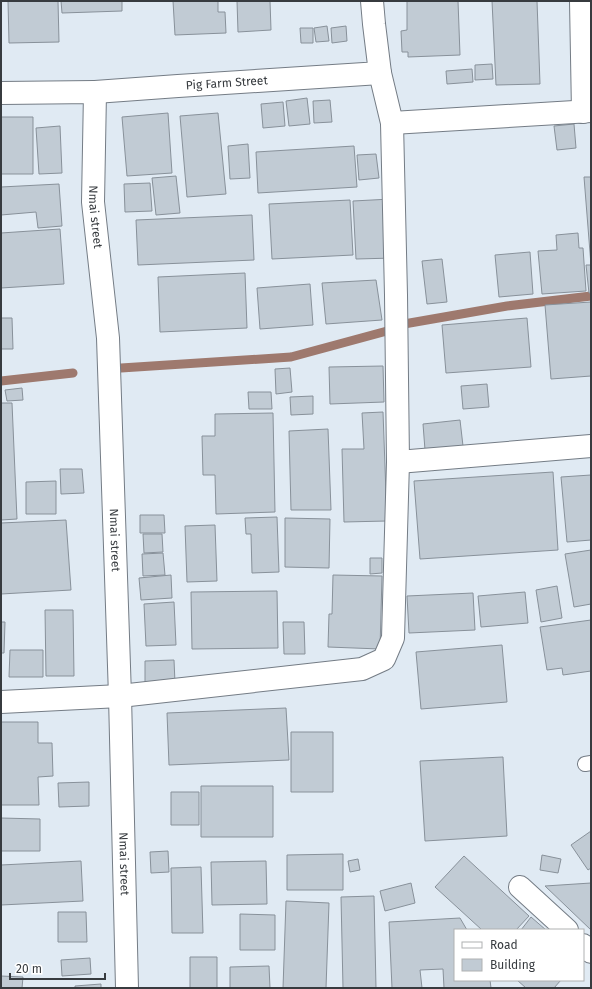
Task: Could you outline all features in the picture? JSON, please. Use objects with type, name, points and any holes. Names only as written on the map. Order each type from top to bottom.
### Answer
[{"type":"street","points":[[1,702],[120,696],[362,669],[384,659],[394,638],[398,462],[396,296],[392,123],[380,73],[372,1]]},
{"type":"street","points":[[392,123],[587,112],[581,1]]},
{"type":"street","name":"Pig Farm Street","points":[[1,93],[95,92],[380,73]]},
{"type":"street","name":"Nmai street","points":[[95,92],[93,202],[108,338],[120,696],[127,988]]},
{"type":"street","points":[[398,462],[591,446]]},
{"type":"street","points":[[520,887],[566,929]]},
{"type":"building","points":[[8,1],[58,1],[59,42],[9,43]]},
{"type":"building","points":[[61,1],[122,1],[122,11],[62,13]]},
{"type":"building","points":[[173,1],[218,1],[218,12],[225,12],[226,33],[175,35]]},
{"type":"building","points":[[237,1],[270,1],[271,30],[238,32]]},
{"type":"building","points":[[407,1],[458,1],[460,55],[408,57],[408,52],[402,52],[401,31],[407,30]]},
{"type":"building","points":[[492,1],[537,1],[540,84],[496,85]]},
{"type":"building","points":[[327,26],[329,41],[316,42],[314,28]]},
{"type":"building","points":[[346,26],[347,41],[332,43],[331,28]]},
{"type":"building","points":[[300,28],[313,28],[313,43],[301,43]]},
{"type":"building","points":[[492,64],[493,79],[475,80],[475,65]]},
{"type":"building","points":[[472,69],[473,82],[447,84],[446,71]]},
{"type":"building","points":[[307,98],[310,124],[289,126],[286,101]]},
{"type":"building","points":[[330,100],[332,122],[314,123],[313,101]]},
{"type":"building","points":[[283,102],[285,126],[263,128],[261,104]]},
{"type":"building","points":[[168,113],[172,173],[127,176],[122,117]]},
{"type":"building","points":[[218,113],[226,194],[187,197],[180,116]]},
{"type":"building","points":[[1,117],[33,117],[33,174],[1,174]]},
{"type":"building","points":[[574,124],[576,148],[557,150],[554,126]]},
{"type":"building","points":[[60,126],[62,173],[39,174],[36,128]]},
{"type":"building","points":[[248,144],[250,178],[230,179],[228,146]]},
{"type":"building","points":[[354,146],[357,187],[258,193],[256,152]]},
{"type":"building","points":[[376,154],[379,178],[359,180],[357,155]]},
{"type":"building","points":[[176,176],[180,213],[156,215],[152,178]]},
{"type":"building","points":[[584,177],[591,177],[591,265]]},
{"type":"building","points":[[150,183],[152,211],[125,212],[124,184]]},
{"type":"building","points":[[59,184],[62,226],[38,228],[36,212],[1,215],[1,187]]},
{"type":"building","points":[[391,199],[394,258],[356,259],[353,201]]},
{"type":"building","points":[[350,200],[353,255],[272,259],[269,204]]},
{"type":"building","points":[[252,215],[254,260],[138,265],[136,220]]},
{"type":"building","points":[[60,229],[64,284],[1,288],[1,233]]},
{"type":"building","points":[[578,233],[579,248],[583,248],[586,291],[542,294],[538,251],[557,250],[556,235]]},
{"type":"building","points":[[530,252],[533,294],[499,297],[495,255]]},
{"type":"building","points":[[442,259],[447,302],[427,304],[422,261]]},
{"type":"building","points":[[586,265],[591,265],[591,293],[589,293]]},
{"type":"building","points":[[245,273],[247,328],[160,332],[158,277]]},
{"type":"building","points":[[376,280],[382,320],[326,324],[322,283]]},
{"type":"building","points":[[310,284],[313,325],[260,329],[257,288]]},
{"type":"building","points":[[591,302],[591,376],[551,379],[545,305]]},
{"type":"building","points":[[1,318],[12,318],[13,349],[1,349]]},
{"type":"building","points":[[527,318],[531,367],[446,373],[442,325]]},
{"type":"building","points":[[383,366],[384,402],[330,404],[329,367]]},
{"type":"building","points":[[290,368],[292,392],[276,394],[275,369]]},
{"type":"building","points":[[487,384],[489,407],[463,409],[461,386]]},
{"type":"building","points":[[22,388],[23,400],[7,401],[5,390]]},
{"type":"building","points":[[248,392],[271,392],[272,409],[249,409]]},
{"type":"building","points":[[313,396],[313,414],[291,415],[290,397]]},
{"type":"building","points":[[1,403],[12,403],[17,519],[1,520]]},
{"type":"building","points":[[383,412],[387,521],[344,522],[342,449],[364,449],[362,413]]},
{"type":"building","points":[[273,413],[275,512],[216,514],[215,475],[203,475],[202,436],[215,436],[215,414]]},
{"type":"building","points":[[460,420],[463,446],[425,450],[423,424]]},
{"type":"building","points":[[328,429],[331,510],[291,510],[289,431]]},
{"type":"building","points":[[60,469],[82,469],[84,493],[61,494]]},
{"type":"building","points":[[553,472],[558,550],[420,559],[414,481]]},
{"type":"building","points":[[591,475],[591,540],[567,542],[561,477]]},
{"type":"building","points":[[56,481],[56,514],[26,514],[26,482]]},
{"type":"building","points":[[140,515],[164,515],[165,533],[140,533]]},
{"type":"building","points":[[277,517],[279,572],[252,573],[251,534],[246,534],[245,518]]},
{"type":"building","points":[[285,518],[330,519],[329,568],[285,567]]},
{"type":"building","points":[[66,520],[71,590],[1,594],[1,523]]},
{"type":"building","points":[[215,525],[217,581],[187,582],[185,526]]},
{"type":"building","points":[[143,534],[162,534],[163,552],[144,553]]},
{"type":"building","points":[[591,550],[591,604],[574,607],[565,554]]},
{"type":"building","points":[[163,553],[165,575],[143,576],[142,554]]},
{"type":"building","points":[[370,558],[382,558],[382,573],[370,574]]},
{"type":"building","points":[[171,575],[172,598],[141,600],[139,578]]},
{"type":"building","points":[[333,575],[382,576],[380,649],[328,647],[329,614],[332,614]]},
{"type":"building","points":[[557,586],[562,618],[541,622],[536,590]]},
{"type":"building","points":[[277,591],[278,648],[192,649],[191,592]]},
{"type":"building","points":[[525,592],[528,623],[481,627],[478,596]]},
{"type":"building","points":[[473,593],[475,630],[409,633],[407,596]]},
{"type":"building","points":[[174,602],[176,645],[146,646],[144,604]]},
{"type":"building","points":[[45,610],[73,610],[74,676],[46,676]]},
{"type":"building","points":[[591,620],[591,671],[563,675],[562,668],[547,670],[540,627]]},
{"type":"building","points":[[1,622],[5,622],[4,653],[1,653]]},
{"type":"building","points":[[283,622],[304,622],[305,654],[284,654]]},
{"type":"building","points":[[502,645],[507,702],[421,709],[416,652]]},
{"type":"building","points":[[10,650],[43,650],[43,677],[9,677]]},
{"type":"building","points":[[174,660],[175,683],[145,684],[145,661]]},
{"type":"building","points":[[286,708],[289,760],[169,765],[167,713]]},
{"type":"building","points":[[1,722],[38,722],[38,743],[52,743],[53,776],[38,777],[39,805],[1,805]]},
{"type":"building","points":[[291,732],[333,732],[333,792],[291,792]]},
{"type":"building","points":[[503,757],[507,836],[425,841],[420,761]]},
{"type":"building","points":[[89,782],[89,806],[59,807],[58,783]]},
{"type":"building","points":[[201,786],[273,786],[273,837],[201,837]]},
{"type":"building","points":[[171,792],[199,792],[199,825],[171,825]]},
{"type":"building","points":[[1,818],[40,819],[40,851],[1,851]]},
{"type":"building","points":[[591,831],[591,868],[588,870],[571,845]]},
{"type":"building","points":[[168,851],[169,872],[151,873],[150,852]]},
{"type":"building","points":[[343,854],[343,890],[287,890],[287,855]]},
{"type":"building","points":[[542,855],[561,859],[558,873],[540,870]]},
{"type":"building","points":[[464,856],[529,916],[517,929],[481,929],[435,887]]},
{"type":"building","points":[[358,859],[360,870],[350,872],[348,861]]},
{"type":"building","points":[[81,861],[83,901],[1,905],[1,865]]},
{"type":"building","points":[[266,861],[267,904],[212,905],[211,862]]},
{"type":"building","points":[[201,867],[203,933],[172,933],[171,868]]},
{"type":"building","points":[[411,883],[415,903],[385,911],[380,891]]},
{"type":"building","points":[[591,883],[591,930],[545,886]]},
{"type":"building","points":[[374,896],[376,988],[343,988],[341,897]]},
{"type":"building","points":[[286,901],[329,903],[326,988],[283,988]]},
{"type":"building","points":[[58,912],[86,912],[87,942],[58,942]]},
{"type":"building","points":[[240,914],[275,915],[275,950],[240,950]]},
{"type":"building","points":[[531,917],[545,929],[522,929]]},
{"type":"building","points":[[460,918],[466,929],[454,929],[454,981],[490,981],[491,988],[444,988],[443,969],[420,970],[422,988],[392,988],[389,922]]},
{"type":"building","points":[[190,957],[217,957],[217,988],[190,988]]},
{"type":"building","points":[[90,958],[91,974],[62,976],[61,960]]},
{"type":"building","points":[[269,966],[270,988],[230,988],[230,967]]},
{"type":"building","points":[[1,976],[23,977],[22,988],[1,988]]},
{"type":"building","points":[[518,981],[560,981],[554,988],[526,988]]},
{"type":"building","points":[[101,984],[101,988],[75,988],[75,986]]},
{"type":"waterway","points":[[404,324],[507,306],[591,296]]},
{"type":"waterway","points":[[121,368],[291,357],[387,331]]},
{"type":"waterway","points":[[1,381],[73,373]]}]
